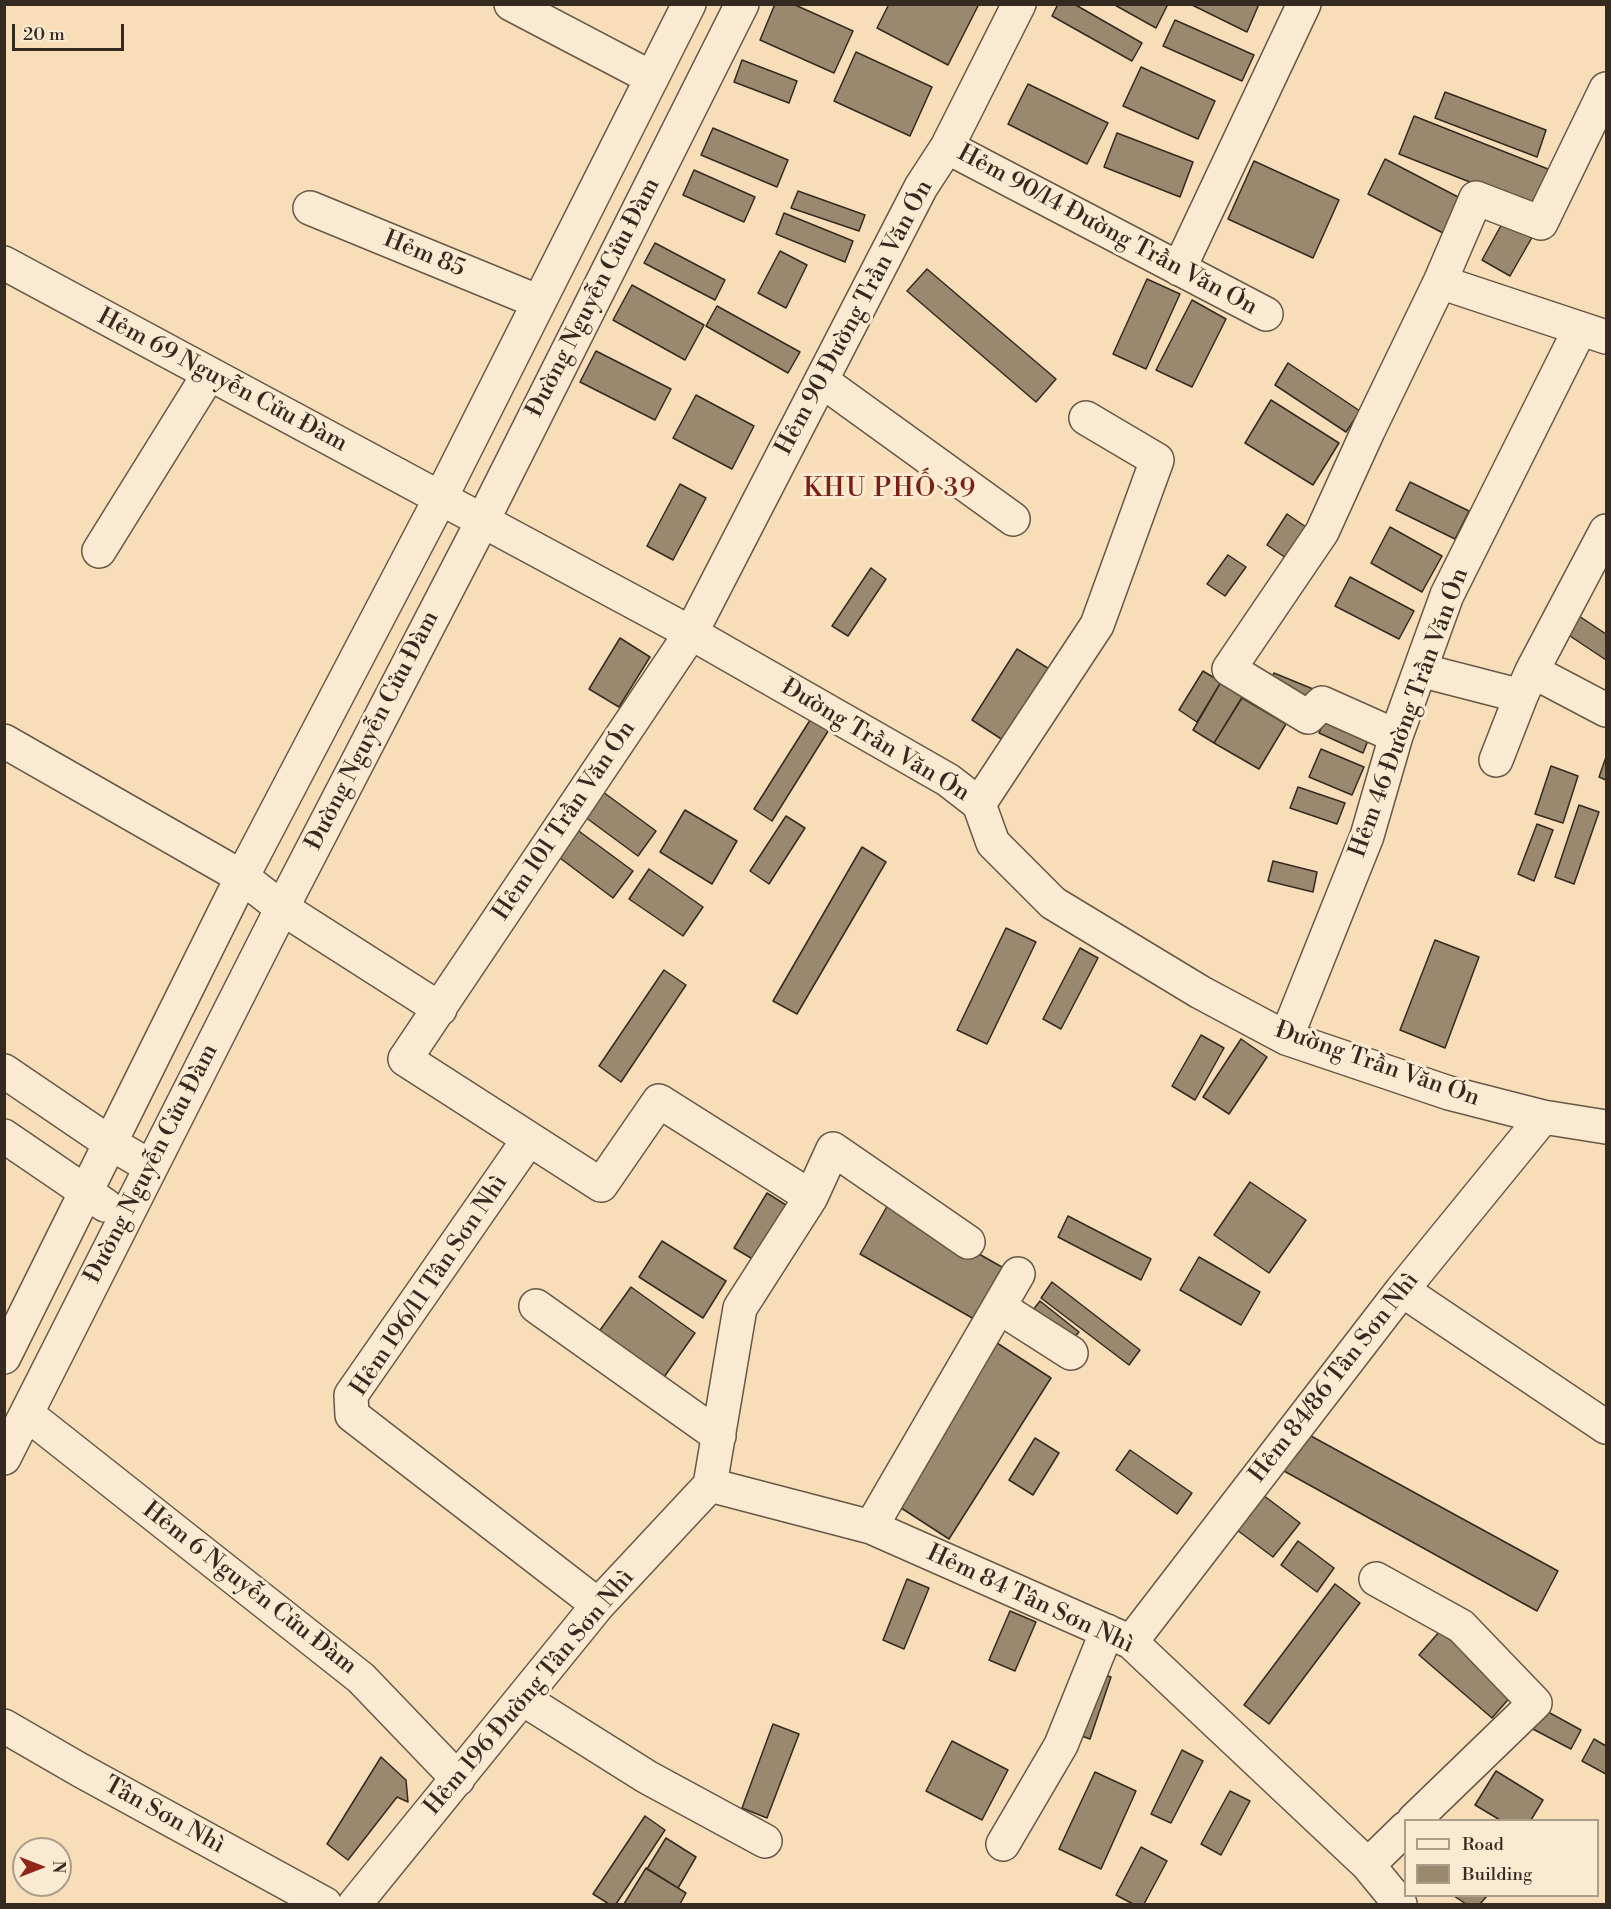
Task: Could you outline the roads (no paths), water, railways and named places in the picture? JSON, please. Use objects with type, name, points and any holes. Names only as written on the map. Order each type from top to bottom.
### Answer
[{"type":"street","name":"Đường Nguyễn Cửu Đàm","points":[[4,1357],[242,877],[440,499],[689,4]]},
{"type":"street","name":"Đường Nguyễn Cửu Đàm","points":[[4,1458],[282,908],[482,522],[742,4]]},
{"type":"street","name":"Hẻm 90 Đường Trần Văn Ơn","points":[[692,633],[921,187],[947,147],[1019,4]]},
{"type":"street","points":[[1179,269],[1304,4]]},
{"type":"street","points":[[515,5],[652,78]]},
{"type":"street","points":[[1396,736],[1322,703],[1308,717],[1229,669],[1322,532],[1440,282],[1476,198],[1542,223],[1606,89]]},
{"type":"street","name":"Hẻm 90/14 Đường Trần Văn Ơn","points":[[947,147],[1266,314]]},
{"type":"street","name":"Hẻm 85","points":[[310,208],[539,302]]},
{"type":"street","name":"Hẻm 69 Nguyễn Cửu Đàm","points":[[4,263],[440,499]]},
{"type":"street","points":[[1440,282],[1593,333]]},
{"type":"street","name":"Hẻm 46 Đường Trần Văn Ơn","points":[[1286,1038],[1366,836],[1396,736],[1447,595],[1593,333]]},
{"type":"street","points":[[99,551],[209,374]]},
{"type":"street","points":[[822,381],[1013,519]]},
{"type":"street","points":[[979,804],[1097,625],[1157,460],[1086,418]]},
{"type":"street","name":"Đường Trần Văn Ơn","points":[[440,499],[692,633],[948,780],[979,804],[993,843],[1053,903],[1200,992],[1286,1038],[1449,1093],[1543,1117],[1606,1127]]},
{"type":"street","points":[[1496,760],[1527,684],[1606,531]]},
{"type":"street","name":"Hẻm 101 Trần Văn Ơn","points":[[529,1139],[405,1059],[692,633]]},
{"type":"street","points":[[1420,670],[1527,684],[1606,711]]},
{"type":"street","points":[[4,741],[242,877],[282,908],[440,1009]]},
{"type":"street","points":[[4,1071],[110,1143],[151,1167]]},
{"type":"street","points":[[529,1139],[601,1185],[659,1101],[811,1197]]},
{"type":"street","name":"Hẻm 84/86 Tân Sơn Nhì","points":[[1003,1844],[1061,1745],[1119,1637],[1543,1117]]},
{"type":"street","points":[[4,1136],[125,1219]]},
{"type":"street","name":"Hẻm 196/11 Tân Sơn Nhì","points":[[529,1139],[351,1395],[352,1415],[598,1605]]},
{"type":"street","points":[[710,1485],[740,1308],[811,1197],[833,1149],[968,1242]]},
{"type":"street","points":[[871,1527],[1018,1274]]},
{"type":"street","points":[[1402,1290],[1606,1427]]},
{"type":"street","points":[[536,1306],[719,1436]]},
{"type":"street","points":[[999,1308],[1071,1353]]},
{"type":"street","name":"Hẻm 6 Nguyễn Cửu Đàm","points":[[27,1414],[361,1678],[458,1779]]},
{"type":"street","name":"Hẻm 196 Đường Tân Sơn Nhì","points":[[355,1905],[598,1605],[710,1485]]},
{"type":"street","name":"Hẻm 84 Tân Sơn Nhì","points":[[710,1485],[871,1527],[1119,1637],[1368,1864],[1400,1905]]},
{"type":"street","points":[[1376,1579],[1461,1626],[1535,1702],[1416,1819]]},
{"type":"street","points":[[523,1699],[647,1777],[765,1841]]},
{"type":"street","name":"Tân Sơn Nhì","points":[[8,1736],[325,1905]]},
{"type":"street","points":[[1368,1864],[1404,1830]]},
{"type":"district","name":"KHU PHỐ 39","points":[[890,490]]}]
